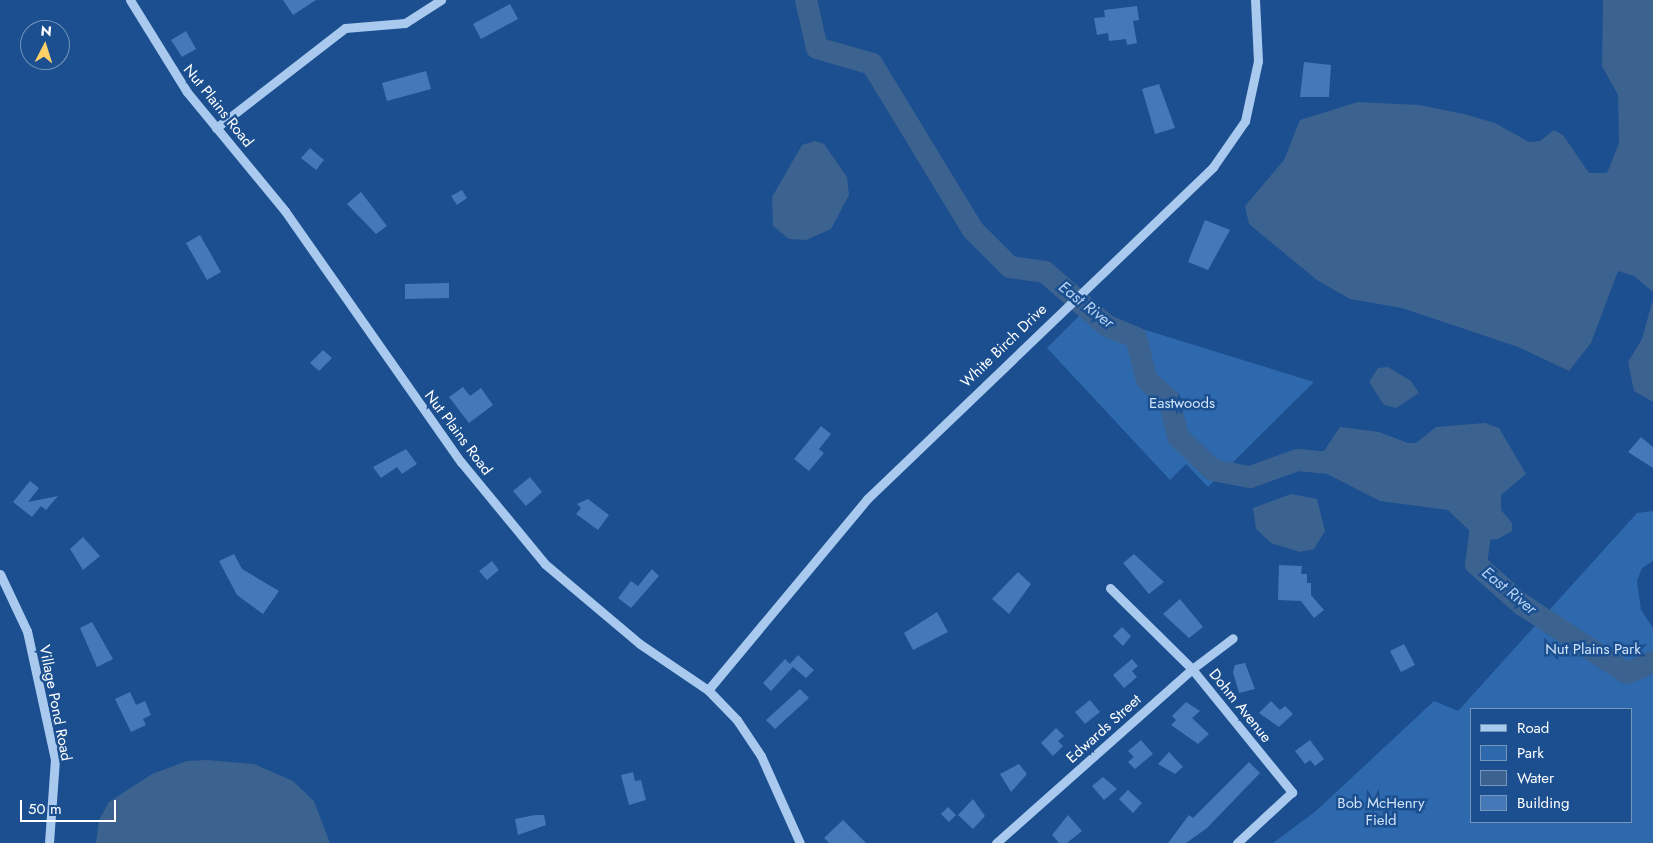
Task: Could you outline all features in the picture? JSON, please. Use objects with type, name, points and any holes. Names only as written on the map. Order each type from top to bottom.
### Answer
[{"type":"street","name":"Nut Plains Road","points":[[130,0],[161,55],[216,128],[285,210],[462,462],[545,564],[640,644],[708,690],[737,720],[762,756],[800,843]]},
{"type":"street","points":[[216,128],[345,28],[405,23],[441,0]]},
{"type":"street","name":"White Birch Drive","points":[[708,690],[828,541],[1058,313],[1213,166],[1244,121],[1258,62],[1255,0]]},
{"type":"street","name":"Village Pond Road","points":[[0,574],[27,631],[55,759],[49,843]]},
{"type":"street","name":"Dohm Avenue","points":[[1110,588],[1192,669],[1292,792],[1237,843]]},
{"type":"street","name":"Edwards Street","points":[[996,843],[1192,669],[1234,638]]},
{"type":"green space","name":"Eastwoods","points":[[1084,311],[1314,382],[1208,487],[1186,464],[1170,480],[1047,348]]},
{"type":"green space","name":"Nut Plains Park","points":[[1653,511],[1653,561],[1642,568],[1637,581],[1641,610],[1653,628],[1653,843],[1273,843],[1316,811],[1434,701],[1458,711],[1637,513]]},
{"type":"water","points":[[1603,0],[1653,0],[1653,292],[1634,276],[1618,271],[1591,343],[1569,371],[1518,347],[1402,308],[1350,299],[1317,280],[1249,224],[1245,206],[1284,160],[1300,120],[1358,102],[1419,105],[1464,114],[1495,123],[1529,142],[1540,141],[1554,130],[1563,135],[1589,173],[1607,173],[1619,143],[1618,95],[1602,66]]},
{"type":"water","points":[[815,141],[824,144],[847,177],[849,195],[831,229],[806,240],[789,239],[773,226],[772,197],[802,145]]},
{"type":"water","points":[[1653,299],[1653,402],[1634,391],[1628,362],[1642,339]]},
{"type":"water","points":[[1388,367],[1411,381],[1419,393],[1396,408],[1384,405],[1369,382],[1378,368]]},
{"type":"water","points":[[1485,423],[1499,428],[1526,474],[1501,495],[1501,510],[1512,523],[1512,531],[1498,539],[1479,540],[1448,510],[1380,501],[1327,474],[1318,460],[1340,427],[1379,432],[1408,443],[1416,443],[1436,427]]},
{"type":"water","points":[[1291,494],[1317,499],[1325,531],[1314,549],[1300,552],[1271,543],[1256,529],[1253,508]]},
{"type":"water","points":[[207,760],[254,764],[293,781],[314,801],[330,843],[96,843],[99,820],[109,802],[152,774],[187,761]]},
{"type":"building","points":[[283,0],[316,0],[293,15]]},
{"type":"building","points":[[510,4],[518,19],[481,39],[473,24]]},
{"type":"building","points":[[1137,6],[1139,20],[1133,21],[1137,43],[1127,45],[1126,39],[1109,41],[1108,33],[1097,35],[1094,18],[1105,17],[1104,10]]},
{"type":"building","points":[[186,31],[196,49],[182,57],[171,40]]},
{"type":"building","points":[[1304,62],[1331,65],[1329,97],[1300,97]]},
{"type":"building","points":[[426,71],[431,89],[387,101],[382,83]]},
{"type":"building","points":[[1159,84],[1175,128],[1155,134],[1142,89]]},
{"type":"building","points":[[310,148],[324,160],[316,170],[301,158]]},
{"type":"building","points":[[462,190],[467,198],[457,205],[451,196]]},
{"type":"building","points":[[361,192],[387,226],[376,234],[347,204]]},
{"type":"building","points":[[1205,220],[1230,230],[1208,270],[1188,262]]},
{"type":"building","points":[[200,235],[221,272],[207,280],[186,243]]},
{"type":"building","points":[[449,283],[449,298],[405,299],[405,284]]},
{"type":"building","points":[[323,350],[332,358],[319,371],[310,363]]},
{"type":"building","points":[[463,387],[470,396],[481,388],[493,405],[469,423],[449,397]]},
{"type":"building","points":[[821,426],[831,434],[819,449],[824,453],[809,471],[794,459]]},
{"type":"building","points":[[1641,437],[1653,447],[1653,468],[1628,452]]},
{"type":"building","points":[[406,449],[417,464],[402,474],[397,467],[381,478],[373,467]]},
{"type":"building","points":[[530,477],[542,492],[526,506],[513,491]]},
{"type":"building","points":[[30,481],[39,488],[28,502],[58,496],[46,510],[41,506],[32,517],[13,502]]},
{"type":"building","points":[[588,499],[609,515],[598,530],[576,514],[581,508],[577,504]]},
{"type":"building","points":[[83,537],[100,556],[83,570],[70,549]]},
{"type":"building","points":[[234,554],[242,569],[279,591],[263,614],[237,595],[219,561]]},
{"type":"building","points":[[1134,554],[1164,582],[1149,594],[1123,563]]},
{"type":"building","points":[[492,561],[499,570],[487,580],[479,571]]},
{"type":"building","points":[[1279,565],[1302,566],[1301,574],[1307,574],[1307,583],[1311,583],[1311,595],[1324,610],[1314,618],[1301,601],[1278,600]]},
{"type":"building","points":[[652,569],[659,576],[631,608],[618,598],[631,581],[638,586]]},
{"type":"building","points":[[1018,572],[1031,584],[1009,614],[992,599]]},
{"type":"building","points":[[1180,599],[1203,627],[1189,638],[1163,614]]},
{"type":"building","points":[[937,612],[948,632],[913,650],[904,633]]},
{"type":"building","points":[[92,622],[113,659],[97,667],[80,628]]},
{"type":"building","points":[[1122,627],[1131,636],[1123,646],[1113,636]]},
{"type":"building","points":[[1404,644],[1415,665],[1401,672],[1390,651]]},
{"type":"building","points":[[798,655],[814,670],[806,678],[793,667],[771,691],[763,683],[785,659],[790,664]]},
{"type":"building","points":[[1132,659],[1138,666],[1132,671],[1137,677],[1124,688],[1113,675]]},
{"type":"building","points":[[1245,663],[1255,689],[1239,693],[1233,672],[1235,665]]},
{"type":"building","points":[[800,689],[809,698],[775,729],[766,720]]},
{"type":"building","points":[[130,692],[136,705],[145,701],[151,715],[143,719],[146,725],[131,732],[115,699]]},
{"type":"building","points":[[1090,700],[1100,712],[1085,724],[1075,712]]},
{"type":"building","points":[[1271,701],[1280,710],[1285,706],[1293,714],[1279,727],[1259,713]]},
{"type":"building","points":[[1186,702],[1200,711],[1192,718],[1209,734],[1198,744],[1171,725],[1176,720],[1172,716]]},
{"type":"building","points":[[1056,728],[1064,736],[1058,741],[1063,746],[1053,756],[1041,743]]},
{"type":"building","points":[[1141,740],[1153,754],[1135,769],[1128,762],[1134,757],[1128,751]]},
{"type":"building","points":[[1310,740],[1324,759],[1315,766],[1310,760],[1305,764],[1295,751]]},
{"type":"building","points":[[1169,752],[1183,767],[1175,774],[1158,764]]},
{"type":"building","points":[[1249,762],[1260,773],[1207,828],[1186,843],[1168,843],[1189,815],[1193,818]]},
{"type":"building","points":[[1019,764],[1027,774],[1011,792],[1000,774]]},
{"type":"building","points":[[633,772],[635,781],[641,780],[646,800],[629,805],[621,775]]},
{"type":"building","points":[[1103,777],[1117,789],[1104,800],[1092,786]]},
{"type":"building","points":[[1128,790],[1142,803],[1133,813],[1119,799]]},
{"type":"building","points":[[973,799],[985,816],[973,829],[958,815]]},
{"type":"building","points":[[948,807],[956,815],[949,822],[941,814]]},
{"type":"building","points":[[544,815],[546,825],[518,835],[515,819]]},
{"type":"building","points":[[1068,815],[1082,831],[1067,843],[1059,843],[1052,835]]},
{"type":"building","points":[[843,820],[866,843],[829,843],[824,838]]},
{"type":"waterway","name":"East River","points":[[806,0],[817,48],[872,64],[973,230],[1010,267],[1045,272],[1107,326],[1136,338],[1147,380],[1169,400],[1178,437],[1213,470],[1250,477],[1298,460],[1349,465]]},
{"type":"waterway","name":"East River","points":[[1475,513],[1482,521],[1476,564],[1521,604],[1627,673],[1653,662]]},
{"type":"park label","name":"Bob McHenry Field","points":[[1381,812]]}]
